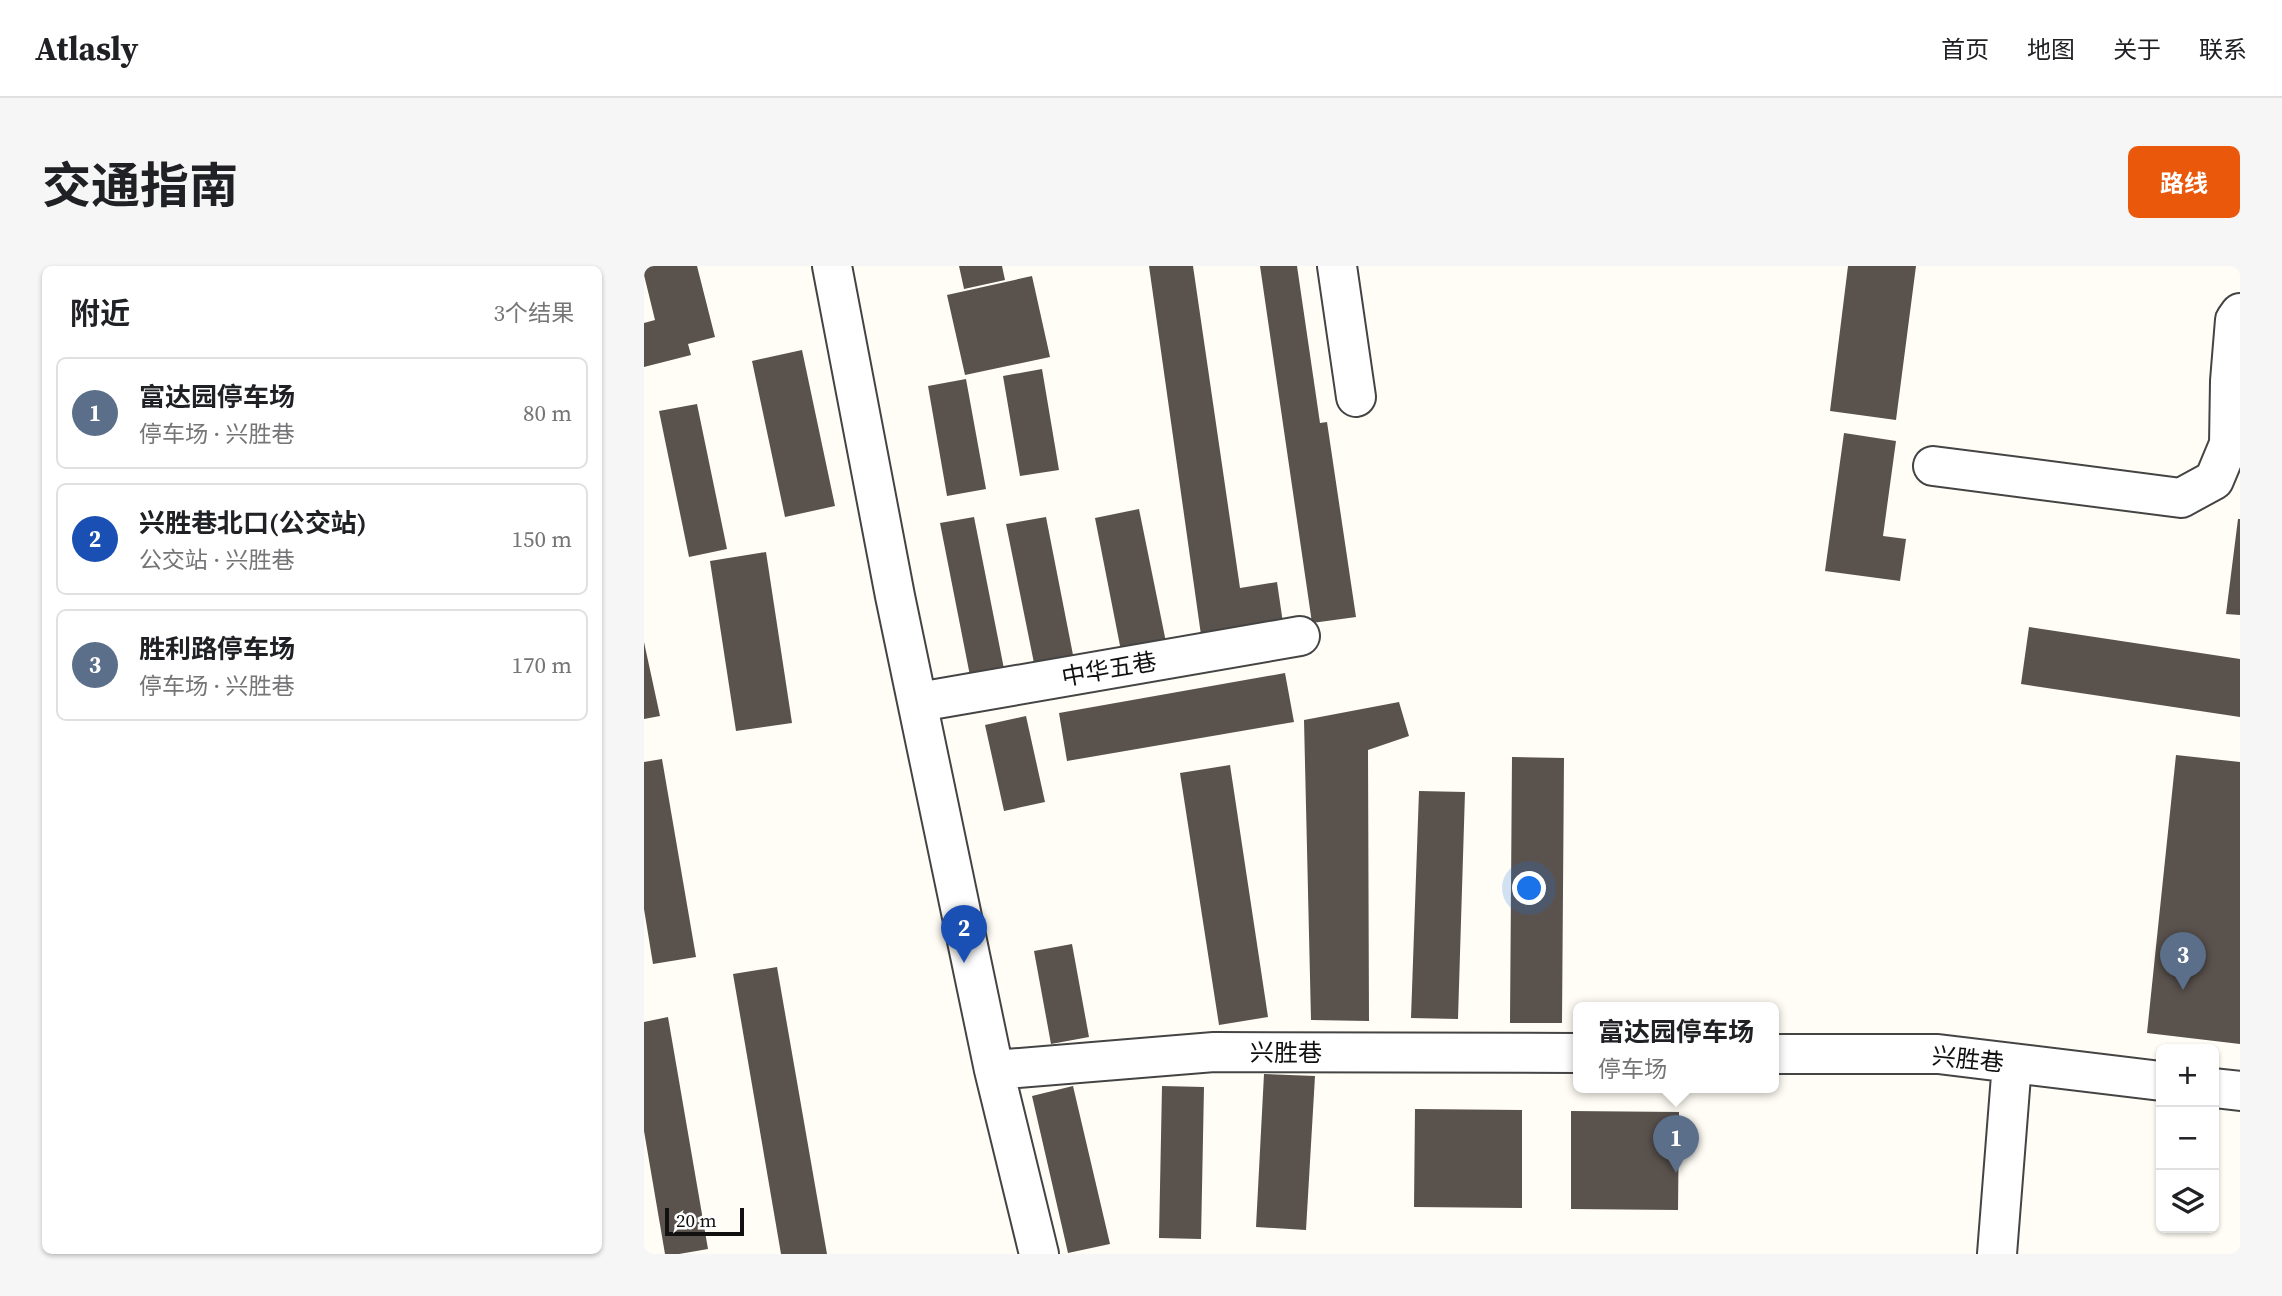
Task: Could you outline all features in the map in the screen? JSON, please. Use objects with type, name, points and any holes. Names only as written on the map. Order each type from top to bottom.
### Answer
[{"type":"street","points":[[832,266],[895,596],[994,1070],[1039,1254]]},
{"type":"street","points":[[1337,266],[1356,397]]},
{"type":"street","points":[[1934,466],[2181,498],[2214,480],[2229,444],[2235,320],[2240,313]]},
{"type":"street","name":"中华五巷","points":[[919,702],[1300,636]]},
{"type":"street","name":"兴胜巷","points":[[994,1070],[1214,1052],[1573,1053]]},
{"type":"street","name":"兴胜巷","points":[[1779,1054],[1938,1055],[2156,1080]]},
{"type":"street","points":[[1997,1254],[2012,1063]]},
{"type":"street","points":[[2219,1089],[2240,1091]]},
{"type":"building","points":[[644,266],[697,266],[715,337],[688,344],[691,355],[644,367],[644,323],[655,320]]},
{"type":"building","points":[[959,266],[1002,266],[1005,280],[964,289]]},
{"type":"building","points":[[1149,266],[1193,266],[1240,588],[1277,582],[1283,623],[1201,635]]},
{"type":"building","points":[[1260,266],[1297,266],[1320,423],[1327,422],[1356,617],[1312,623]]},
{"type":"building","points":[[1848,266],[1916,266],[1896,420],[1830,411]]},
{"type":"building","points":[[1032,276],[1050,357],[965,375],[947,295]]},
{"type":"building","points":[[802,350],[835,506],[785,517],[752,361]]},
{"type":"building","points":[[1042,369],[1059,470],[1020,476],[1003,376]]},
{"type":"building","points":[[966,379],[986,489],[947,496],[928,386]]},
{"type":"building","points":[[697,404],[727,549],[689,557],[659,411]]},
{"type":"building","points":[[1844,433],[1896,441],[1883,536],[1906,539],[1900,581],[1825,571]]},
{"type":"building","points":[[1139,509],[1168,652],[1123,661],[1095,518]]},
{"type":"building","points":[[974,517],[1006,679],[972,686],[940,523]]},
{"type":"building","points":[[1046,517],[1075,665],[1036,673],[1006,524]]},
{"type":"building","points":[[2240,519],[2240,615],[2226,614]]},
{"type":"building","points":[[766,552],[792,723],[736,731],[710,561]]},
{"type":"building","points":[[2029,627],[2240,659],[2240,717],[2021,684]]},
{"type":"building","points":[[644,642],[660,716],[644,719]]},
{"type":"building","points":[[1285,673],[1294,722],[1067,761],[1059,713]]},
{"type":"building","points":[[1399,702],[1409,736],[1368,750],[1369,1021],[1311,1020],[1304,720]]},
{"type":"building","points":[[1026,716],[1045,802],[1004,811],[985,725]]},
{"type":"building","points":[[2176,755],[2240,762],[2240,1044],[2147,1033]]},
{"type":"building","points":[[1512,757],[1564,758],[1562,1023],[1510,1023]]},
{"type":"building","points":[[662,759],[696,957],[653,964],[644,909],[644,762]]},
{"type":"building","points":[[1230,765],[1268,1017],[1219,1025],[1180,773]]},
{"type":"building","points":[[1419,791],[1465,792],[1458,1019],[1411,1018]]},
{"type":"building","points":[[1072,944],[1089,1037],[1051,1044],[1034,951]]},
{"type":"building","points":[[777,967],[827,1254],[781,1254],[733,974]]},
{"type":"building","points":[[668,1017],[708,1249],[679,1254],[665,1254],[644,1131],[644,1022]]},
{"type":"building","points":[[1264,1074],[1315,1076],[1306,1230],[1256,1227]]},
{"type":"building","points":[[1073,1086],[1110,1244],[1068,1253],[1032,1096]]},
{"type":"building","points":[[1162,1086],[1204,1087],[1201,1239],[1159,1238]]},
{"type":"building","points":[[1415,1109],[1522,1110],[1522,1208],[1414,1207]]},
{"type":"building","points":[[1571,1111],[1679,1112],[1678,1210],[1571,1209]]},
{"type":"place","name":"兴胜巷北口(公交站)","points":[[964,963]]},
{"type":"place","name":"胜利路停车场","points":[[2183,990]]},
{"type":"place","name":"富达园停车场","points":[[1676,1173]]}]
